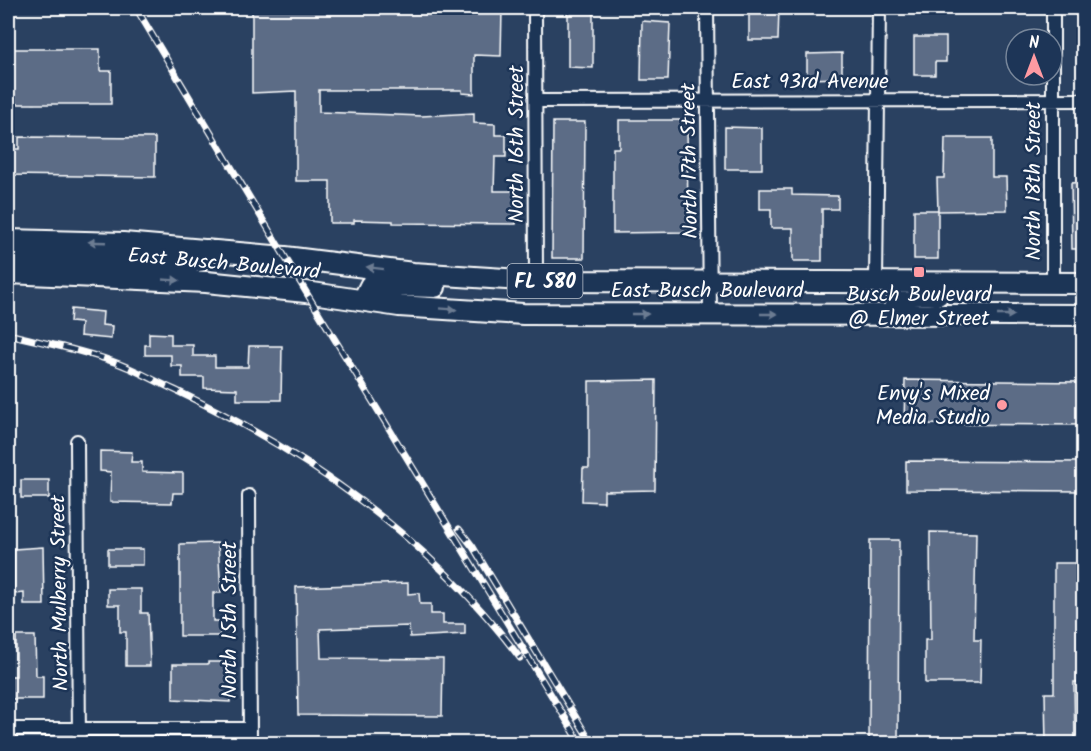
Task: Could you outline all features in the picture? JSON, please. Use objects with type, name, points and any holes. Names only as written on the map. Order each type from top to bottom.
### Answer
[{"type":"main road","name":"East Busch Boulevard","points":[[8,240],[123,243],[285,256],[413,273],[536,281],[1083,283]]},
{"type":"main road","points":[[8,263],[21,258],[189,263],[199,261],[208,250]]},
{"type":"main road","name":"East Busch Boulevard","points":[[8,273],[206,282],[306,292],[399,306],[523,314],[1083,315]]},
{"type":"main road","points":[[363,300],[370,286],[374,285],[480,289],[488,286],[497,278]]},
{"type":"main road","points":[[892,314],[894,304],[912,295],[1000,295],[1029,290],[1053,282]]},
{"type":"street","name":"North 16th Street","points":[[535,8],[536,281]]},
{"type":"street","name":"North 17th Street","points":[[707,8],[710,314]]},
{"type":"street","points":[[876,282],[879,8]]},
{"type":"street","name":"North 18th Street","points":[[1053,8],[1053,282]]},
{"type":"street","name":"East 93rd Avenue","points":[[536,101],[1083,100]]},
{"type":"street","name":"North Mulberry Street","points":[[76,441],[79,744]]},
{"type":"street","name":"North 15th Street","points":[[249,496],[250,744]]},
{"type":"street","points":[[8,729],[249,729]]},
{"type":"building","points":[[252,8],[502,9],[501,56],[474,55],[474,94],[462,93],[462,90],[319,90],[319,112],[422,116],[474,113],[474,123],[495,124],[495,135],[506,135],[506,157],[495,157],[494,191],[516,191],[516,224],[393,223],[393,221],[354,220],[354,223],[330,223],[330,181],[296,181],[296,91],[252,93]]},
{"type":"building","points":[[568,8],[593,8],[593,68],[568,67]]},
{"type":"building","points":[[749,8],[779,8],[778,40],[749,40]]},
{"type":"building","points":[[642,21],[670,23],[668,80],[641,80]]},
{"type":"building","points":[[914,37],[946,37],[946,62],[935,62],[935,75],[914,75]]},
{"type":"building","points":[[8,49],[100,49],[100,71],[111,71],[111,104],[8,104]]},
{"type":"building","points":[[842,53],[842,78],[807,79],[807,54]]},
{"type":"building","points":[[619,120],[687,120],[688,232],[613,233],[613,148],[619,148]]},
{"type":"building","points":[[553,122],[585,122],[584,258],[552,258]]},
{"type":"building","points":[[725,127],[762,128],[762,169],[725,169]]},
{"type":"building","points":[[19,137],[155,138],[155,177],[8,175],[8,149],[19,149]]},
{"type":"building","points":[[945,138],[992,138],[992,177],[1006,177],[1007,210],[938,211],[937,178],[944,178]]},
{"type":"building","points":[[1083,182],[1083,249],[1072,249],[1071,183]]},
{"type":"building","points":[[760,189],[792,189],[792,195],[838,196],[838,209],[822,209],[822,261],[793,261],[793,228],[771,228],[771,209],[760,209]]},
{"type":"building","points":[[914,210],[938,210],[938,259],[914,259]]},
{"type":"building","points":[[71,309],[103,312],[102,325],[112,326],[111,339],[80,336],[81,323],[70,322]]},
{"type":"building","points":[[149,333],[171,334],[171,345],[193,345],[193,356],[215,356],[215,367],[248,367],[249,346],[282,346],[281,400],[237,400],[237,389],[204,388],[204,377],[182,377],[182,366],[171,366],[171,355],[145,355],[145,345],[149,345]]},
{"type":"building","points":[[656,380],[655,490],[604,491],[604,502],[582,501],[583,468],[589,468],[589,381]]},
{"type":"building","points":[[905,380],[1083,382],[1083,425],[904,424]]},
{"type":"building","points":[[100,451],[132,452],[131,462],[142,462],[142,472],[183,473],[183,493],[173,493],[172,503],[110,502],[111,472],[100,471]]},
{"type":"building","points":[[906,461],[1083,462],[1083,491],[906,490]]},
{"type":"building","points":[[21,480],[49,480],[49,498],[21,498]]},
{"type":"building","points":[[930,532],[976,533],[974,640],[981,640],[980,683],[925,683],[925,640],[931,640]]},
{"type":"building","points":[[870,540],[899,540],[898,744],[869,744]]},
{"type":"building","points":[[218,543],[221,593],[213,593],[213,621],[220,621],[220,636],[180,636],[180,544]]},
{"type":"building","points":[[43,547],[44,605],[24,605],[24,593],[14,594],[14,549]]},
{"type":"building","points":[[108,549],[143,549],[143,565],[108,565]]},
{"type":"building","points":[[1054,563],[1083,563],[1083,682],[1074,682],[1075,744],[1046,744],[1045,693],[1054,693]]},
{"type":"building","points":[[408,583],[408,594],[419,593],[420,604],[431,604],[431,614],[443,614],[443,624],[465,624],[465,634],[410,637],[409,626],[320,629],[321,658],[443,659],[442,716],[298,715],[296,587]]},
{"type":"building","points":[[108,589],[141,589],[141,613],[148,613],[150,666],[126,666],[126,632],[120,632],[120,605],[108,605]]},
{"type":"building","points":[[16,636],[35,636],[36,676],[43,676],[43,699],[8,699],[8,676],[16,676]]},
{"type":"building","points":[[208,662],[230,662],[230,702],[173,699],[173,664],[208,664]]},
{"type":"railway","points":[[136,8],[581,744]]},
{"type":"railway","points":[[8,334],[80,351],[129,368],[224,414],[272,441],[364,503],[407,538],[485,615],[520,658]]},
{"type":"railway","points":[[459,529],[473,547],[592,744]]},
{"type":"place","name":"Busch Boulevard @ Elmer Street","points":[[919,272]]},
{"type":"place","name":"Envy's Mixed Media Studio","points":[[1002,405]]}]
